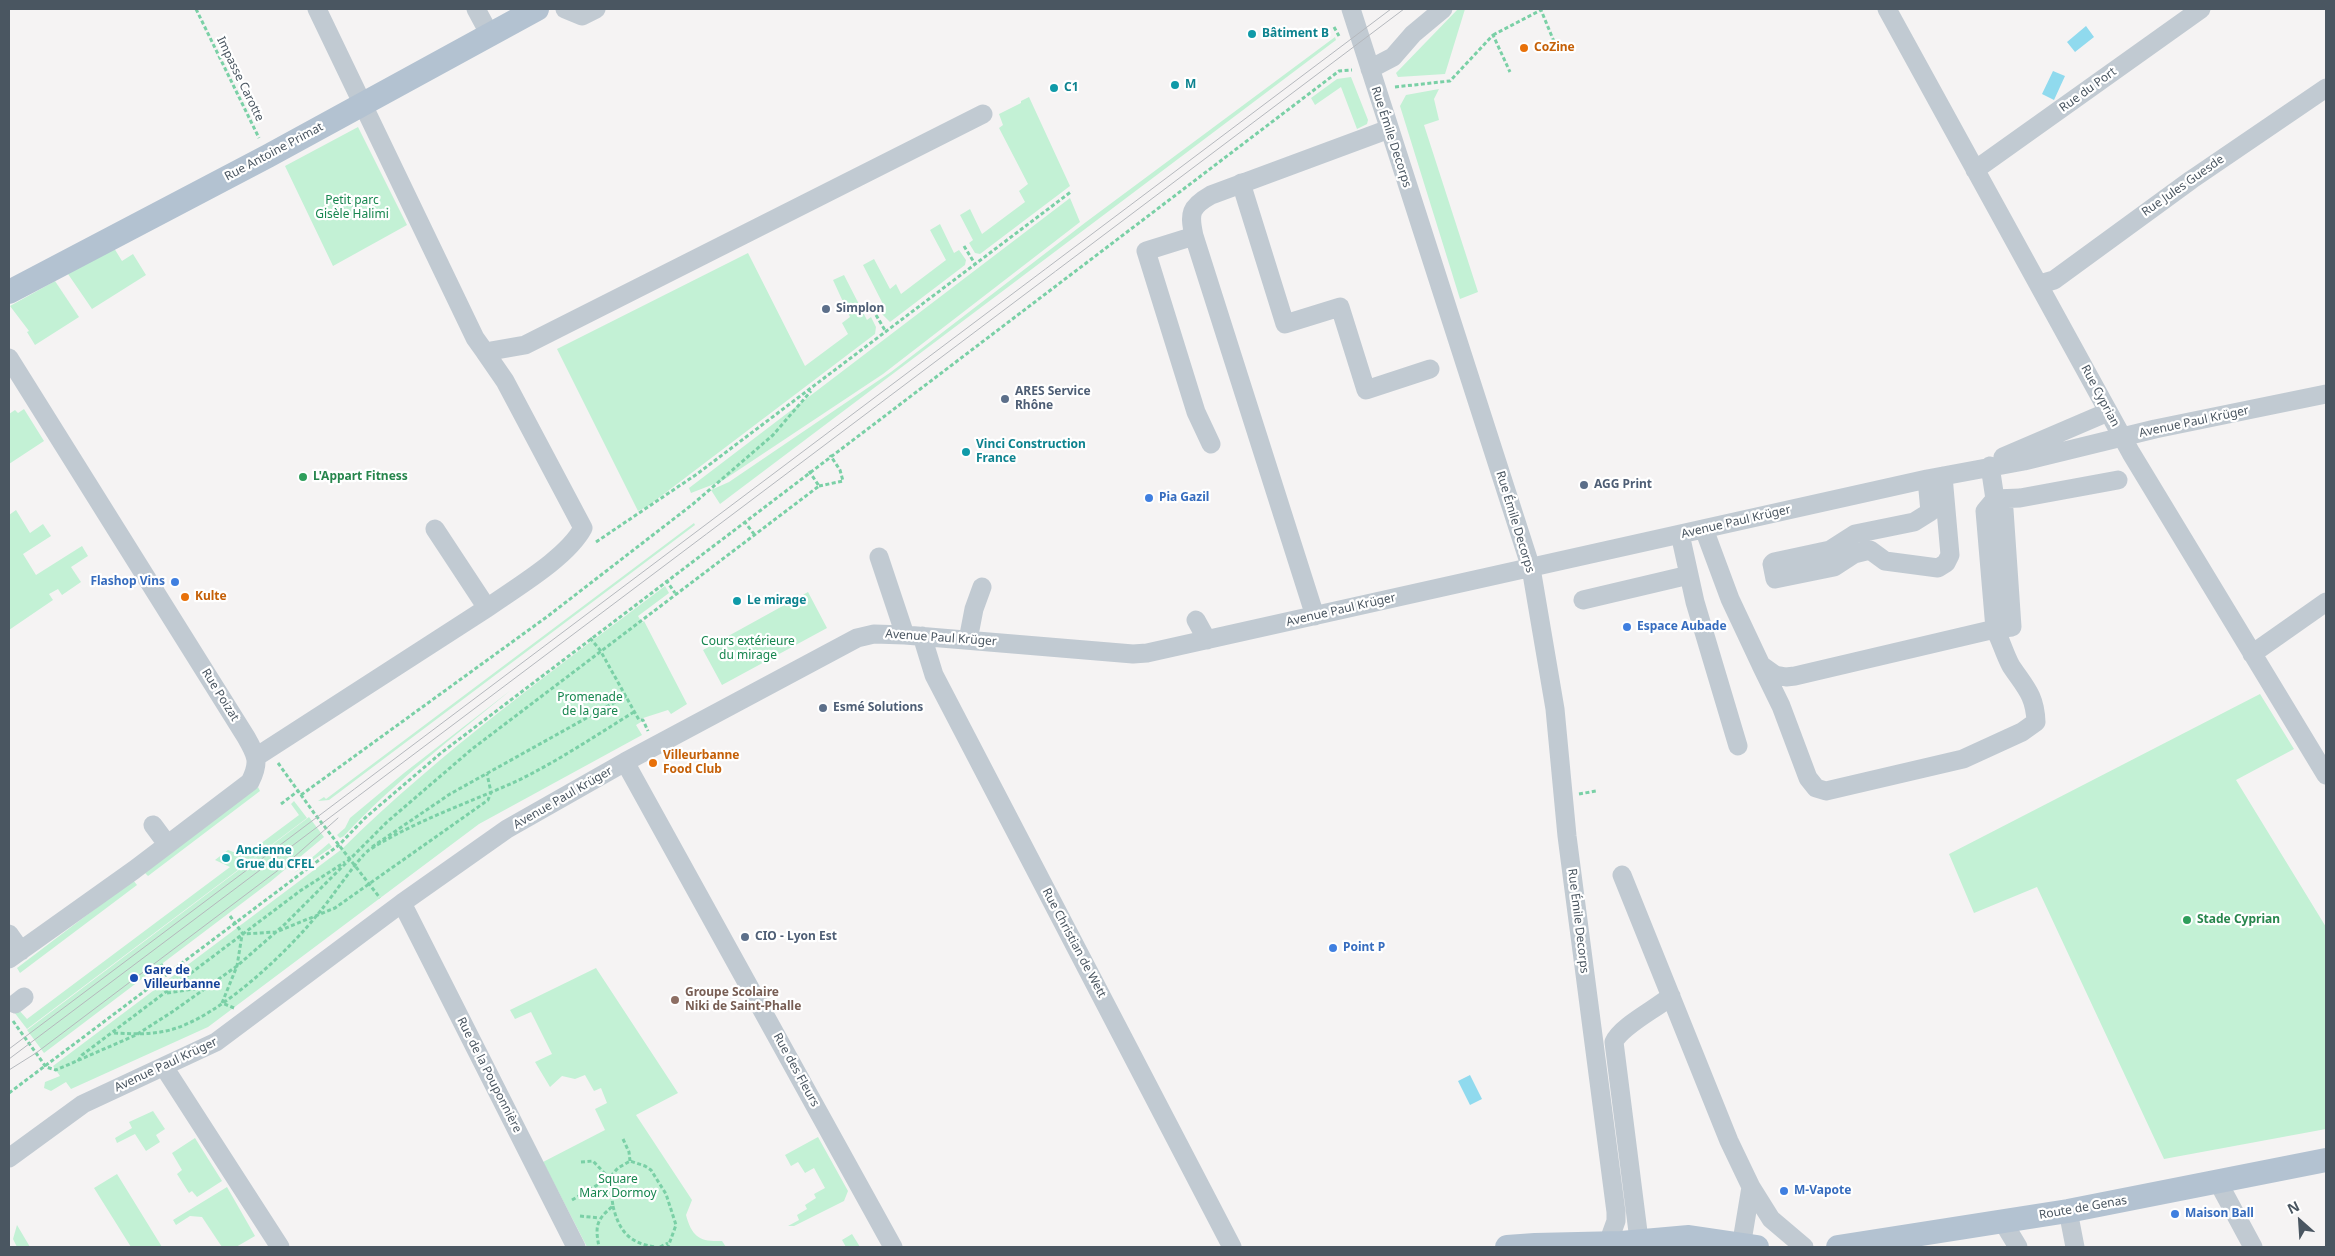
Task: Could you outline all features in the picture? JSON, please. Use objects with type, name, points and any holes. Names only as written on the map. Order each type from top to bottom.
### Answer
[{"type":"main road","name":"Rue Antoine Primat","points":[[9,292],[268,156],[537,9]]},
{"type":"main road","name":"Route de Genas","points":[[1838,1247],[1918,1242],[2003,1222],[2326,1160]]},
{"type":"main road","points":[[1507,1247],[1608,1243],[1637,1244],[1689,1237],[1746,1246]]},
{"type":"street","points":[[9,934],[15,955],[250,782],[262,753],[487,608],[547,564],[578,537],[583,528],[505,381],[475,338],[317,9]]},
{"type":"street","points":[[476,9],[490,34]]},
{"type":"street","points":[[565,9],[582,16],[596,9]]},
{"type":"street","name":"Rue Émile Decorps","points":[[1351,9],[1531,568],[1555,709],[1567,836],[1637,1244]]},
{"type":"street","points":[[1369,65],[1394,56],[1413,34],[1443,9]]},
{"type":"street","name":"Rue Cyprian","points":[[1887,9],[2040,284],[2122,437],[2326,776]]},
{"type":"street","name":"Rue du Port","points":[[1976,170],[2202,9]]},
{"type":"street","name":"Rue Jules Guesde","points":[[2040,284],[2054,280],[2191,180],[2326,88]]},
{"type":"street","points":[[485,352],[525,345],[983,114]]},
{"type":"street","points":[[1315,616],[1194,236],[1191,222],[1192,211],[1198,202],[1241,183],[1389,129]]},
{"type":"street","points":[[1241,183],[1285,324],[1340,307],[1366,390],[1430,369]]},
{"type":"street","points":[[1194,236],[1146,251],[1196,412],[1211,444]]},
{"type":"street","name":"Rue Poizat","points":[[9,358],[246,738],[262,753]]},
{"type":"street","name":"Avenue Paul Krüger","points":[[9,1158],[83,1104],[168,1073],[216,1042],[402,903],[507,829],[625,762],[857,638],[874,634],[913,635],[1133,654],[1147,653],[1680,534],[1982,468],[2024,461],[2122,437],[2326,394]]},
{"type":"street","name":"Avenue Paul Krüger","points":[[1982,468],[2108,412]]},
{"type":"street","points":[[1982,468],[1995,499]]},
{"type":"street","points":[[1935,478],[1950,555],[1946,563],[1938,568],[1885,561],[1870,550],[1854,554],[1834,567],[1775,579],[1772,564],[1774,562],[1830,550],[1855,534],[1914,522],[1930,512],[1935,478]]},
{"type":"street","points":[[1995,499],[2020,498],[2118,480]]},
{"type":"street","points":[[1704,529],[1730,599],[1781,706],[1808,778],[1816,788],[1826,791],[1963,759],[2022,732],[2036,722],[2032,696],[2011,665],[1996,629],[1986,512],[1995,499]]},
{"type":"street","points":[[435,530],[487,608]]},
{"type":"street","points":[[1680,534],[1695,602],[1738,746]]},
{"type":"street","name":"Rue Christian de Wett","points":[[879,557],[913,635],[1232,1247]]},
{"type":"street","points":[[1583,600],[1689,575]]},
{"type":"street","points":[[968,640],[974,609],[982,587]]},
{"type":"street","points":[[2252,654],[2326,602]]},
{"type":"street","points":[[1196,620],[1207,640]]},
{"type":"street","points":[[1761,665],[1775,675],[1786,677],[1996,629]]},
{"type":"street","name":"Rue des Fleurs","points":[[625,762],[893,1247]]},
{"type":"street","points":[[152,825],[168,844]]},
{"type":"street","points":[[1622,875],[1729,1141],[1751,1187],[1771,1219],[1804,1247]]},
{"type":"street","name":"Rue de la Pouponnière","points":[[402,903],[576,1247]]},
{"type":"street","name":"Rue Émile Decorps","points":[[1608,1243],[1616,1221],[1616,1212],[1605,1054],[1617,1036],[1627,1026],[1657,1008],[1671,996]]},
{"type":"street","points":[[1627,1026],[1665,1015],[1679,1017]]},
{"type":"street","points":[[168,1073],[280,1247]]},
{"type":"street","points":[[2218,1182],[2253,1247]]},
{"type":"street","points":[[1746,1246],[1751,1187]]},
{"type":"street","points":[[2068,1211],[2075,1247]]},
{"type":"street","points":[[2003,1222],[2018,1247]]},
{"type":"path","name":"Impasse Carotte","points":[[196,9],[268,156]]},
{"type":"path","points":[[1392,87],[1450,81],[1493,34],[1541,10],[1555,44]]},
{"type":"path","points":[[1334,27],[1339,36]]},
{"type":"path","points":[[1493,34],[1510,72]]},
{"type":"path","points":[[9,1093],[339,846],[371,813],[441,753],[830,455],[1339,71],[1353,70],[1369,65]]},
{"type":"path","points":[[590,546],[697,474],[1072,190]]},
{"type":"path","points":[[964,246],[975,264]]},
{"type":"path","points":[[876,316],[886,332]]},
{"type":"path","points":[[301,795],[548,616],[693,504],[773,434],[815,385]]},
{"type":"path","points":[[16,1006],[46,1066],[56,1070],[78,1062],[136,1034],[209,987],[237,966],[276,932],[387,822],[472,748],[819,486],[843,481],[840,470],[830,455]]},
{"type":"path","points":[[810,471],[819,486]]},
{"type":"path","points":[[744,521],[754,534]]},
{"type":"path","points":[[666,580],[675,593]]},
{"type":"path","points":[[590,638],[600,650],[634,712],[639,720],[643,720],[649,732]]},
{"type":"path","points":[[114,1033],[136,1034],[170,1030],[188,1024],[222,1003],[280,956],[315,918],[367,851],[450,794],[626,696]]},
{"type":"path","points":[[367,851],[428,819],[492,792],[560,759],[634,712]]},
{"type":"path","points":[[262,753],[298,791],[382,900]]},
{"type":"path","points":[[242,934],[276,932],[315,918],[335,908],[488,800],[492,792],[487,774]]},
{"type":"path","points":[[281,804],[298,791]]},
{"type":"path","points":[[78,1062],[82,1055],[114,1033],[242,934],[300,891],[350,859]]},
{"type":"path","points":[[222,1003],[237,966],[242,934],[230,916]]},
{"type":"path","points":[[166,993],[209,987]]},
{"type":"path","points":[[624,1139],[629,1152],[630,1162]]},
{"type":"path","points":[[581,1162],[593,1161],[609,1178],[612,1206],[617,1222],[625,1234],[640,1245],[655,1247]]},
{"type":"path","points":[[556,1208],[609,1178],[618,1168],[630,1162],[645,1166],[651,1170],[666,1194],[676,1225],[668,1245],[660,1247]]},
{"type":"path","points":[[599,1247],[597,1224],[600,1216],[612,1206]]},
{"type":"green space","points":[[1458,9],[1465,9],[1445,74],[1398,77],[1396,73]]},
{"type":"green space","points":[[1335,37],[1336,40],[720,504],[711,490],[729,482],[891,372],[1086,222]]},
{"type":"green space","points":[[1351,77],[1368,120],[1367,124],[1357,129],[1341,87],[1315,105],[1311,98],[1337,79]]},
{"type":"green space","points":[[1439,89],[1434,99],[1439,120],[1424,125],[1478,292],[1460,299],[1400,106],[1406,95]]},
{"type":"green space","points":[[1029,97],[1070,186],[980,254],[975,253],[969,243],[973,240],[960,215],[970,209],[982,234],[1025,202],[1019,191],[1028,184],[999,128],[1003,125],[999,114]]},
{"type":"green space","name":"Petit parc Gisèle Halimi","points":[[358,127],[407,225],[333,266],[285,166]]},
{"type":"green space","points":[[1070,198],[1080,222],[883,374],[722,481],[691,493],[689,488]]},
{"type":"green space","points":[[940,224],[954,253],[959,250],[966,260],[965,265],[890,322],[879,311],[884,306],[863,265],[874,259],[890,289],[896,284],[901,294],[946,260],[930,230]]},
{"type":"green space","points":[[114,248],[122,261],[133,254],[146,275],[92,309],[68,274]]},
{"type":"green space","points":[[748,253],[805,366],[848,334],[842,323],[850,317],[833,280],[844,275],[867,320],[871,317],[876,327],[875,334],[648,506],[638,511],[557,349]]},
{"type":"green space","points":[[55,281],[79,317],[35,345],[27,332],[29,331],[10,306]]},
{"type":"green space","points":[[24,409],[44,441],[9,464],[9,414],[15,410],[18,413]]},
{"type":"green space","points":[[16,510],[30,533],[43,524],[51,536],[23,554],[36,575],[82,546],[88,556],[71,567],[81,582],[62,595],[58,589],[49,594],[53,600],[9,630],[9,515]]},
{"type":"green space","points":[[694,523],[695,525],[329,800],[318,801],[324,797],[326,799]]},
{"type":"green space","name":"Promenade de la gare","points":[[665,586],[669,593],[638,616],[642,623],[644,621],[687,704],[671,714],[668,710],[640,719],[641,722],[636,725],[642,735],[479,824],[208,1027],[71,1089],[66,1082],[51,1091],[44,1088],[45,1082],[60,1076],[53,1066],[342,849],[458,745],[540,680]]},
{"type":"green space","name":"Cours extérieure du mirage","points":[[808,592],[827,628],[722,685],[703,650]]},
{"type":"green space","points":[[511,690],[404,778],[344,836],[340,838],[337,835],[345,828],[350,818],[404,773]]},
{"type":"green space","name":"Stade Cyprian","points":[[2260,694],[2294,749],[2236,780],[2326,927],[2326,1129],[2164,1159],[2037,887],[1974,913],[1949,854]]},
{"type":"green space","points":[[258,787],[260,791],[148,876],[144,872]]},
{"type":"green space","points":[[294,801],[307,818],[27,1029],[14,1012],[18,1009],[27,1019],[230,867],[215,860],[228,850],[244,856],[299,815],[291,804]]},
{"type":"green space","points":[[309,817],[324,837],[270,882],[44,1053],[27,1030]]},
{"type":"green space","points":[[329,843],[332,847],[294,873]]},
{"type":"green space","points":[[133,880],[137,885],[20,973],[17,968]]},
{"type":"green space","name":"Square Marx Dormoy","points":[[596,968],[678,1093],[636,1115],[692,1200],[686,1215],[694,1233],[703,1239],[722,1241],[726,1247],[587,1247],[543,1162],[605,1130],[595,1109],[607,1103],[601,1088],[594,1091],[585,1075],[575,1079],[562,1076],[550,1087],[535,1062],[552,1054],[531,1012],[515,1019],[510,1010]]},
{"type":"green space","points":[[153,1111],[165,1129],[156,1135],[160,1142],[146,1151],[135,1134],[117,1143],[115,1138],[132,1128],[129,1122]]},
{"type":"green space","points":[[818,1137],[848,1191],[844,1201],[794,1226],[788,1226],[799,1220],[797,1215],[807,1209],[805,1205],[816,1198],[814,1194],[825,1188],[814,1168],[805,1173],[798,1162],[791,1166],[785,1155]]},
{"type":"green space","points":[[195,1138],[222,1181],[197,1197],[192,1191],[189,1193],[177,1174],[182,1170],[172,1153]]},
{"type":"green space","points":[[117,1174],[162,1247],[131,1247],[94,1188]]},
{"type":"green space","points":[[227,1187],[255,1236],[236,1247],[222,1247],[202,1217],[190,1216],[176,1225],[173,1220]]},
{"type":"green space","points":[[17,1225],[30,1247],[17,1247],[13,1239]]},
{"type":"green space","points":[[852,1234],[860,1247],[846,1247],[842,1240]]},
{"type":"water","points":[[2086,26],[2094,37],[2075,52],[2067,42]]},
{"type":"water","points":[[2053,71],[2065,76],[2054,100],[2042,94]]},
{"type":"water","points":[[1470,1075],[1482,1099],[1470,1105],[1458,1081]]},
{"type":"tram line","points":[[9,1049],[1391,9]]},
{"type":"tram line","points":[[9,1059],[1404,9]]},
{"type":"tram line","points":[[9,1070],[36,1053],[285,865],[338,818]]},
{"type":"place","name":"Bâtiment B","points":[[1252,34]]},
{"type":"place","name":"CoZine","points":[[1524,48]]},
{"type":"place","name":"M","points":[[1175,85]]},
{"type":"place","name":"C1","points":[[1054,88]]},
{"type":"place","name":"Simplon","points":[[826,309]]},
{"type":"place","name":"ARES Service Rhône","points":[[1005,399]]},
{"type":"place","name":"Vinci Construction France","points":[[966,452]]},
{"type":"place","name":"L'Appart Fitness","points":[[303,477]]},
{"type":"place","name":"AGG Print","points":[[1584,485]]},
{"type":"place","name":"Pia Gazil","points":[[1149,498]]},
{"type":"place","name":"Flashop Vins","points":[[175,582]]},
{"type":"place","name":"Kulte","points":[[185,597]]},
{"type":"place","name":"Le mirage","points":[[737,601]]},
{"type":"place","name":"Espace Aubade","points":[[1627,627]]},
{"type":"place","name":"Esmé Solutions","points":[[823,708]]},
{"type":"place","name":"Villeurbanne Food Club","points":[[653,763]]},
{"type":"place","name":"Ancienne Grue du CFEL","points":[[226,858]]},
{"type":"place","name":"Stade Cyprian","points":[[2187,920]]},
{"type":"place","name":"CIO - Lyon Est","points":[[745,937]]},
{"type":"place","name":"Point P","points":[[1333,948]]},
{"type":"place","name":"Gare de Villeurbanne","points":[[134,978]]},
{"type":"place","name":"Groupe Scolaire Niki de Saint-Phalle","points":[[675,1000]]},
{"type":"place","name":"M-Vapote","points":[[1784,1191]]},
{"type":"place","name":"Maison Ball","points":[[2175,1214]]}]
